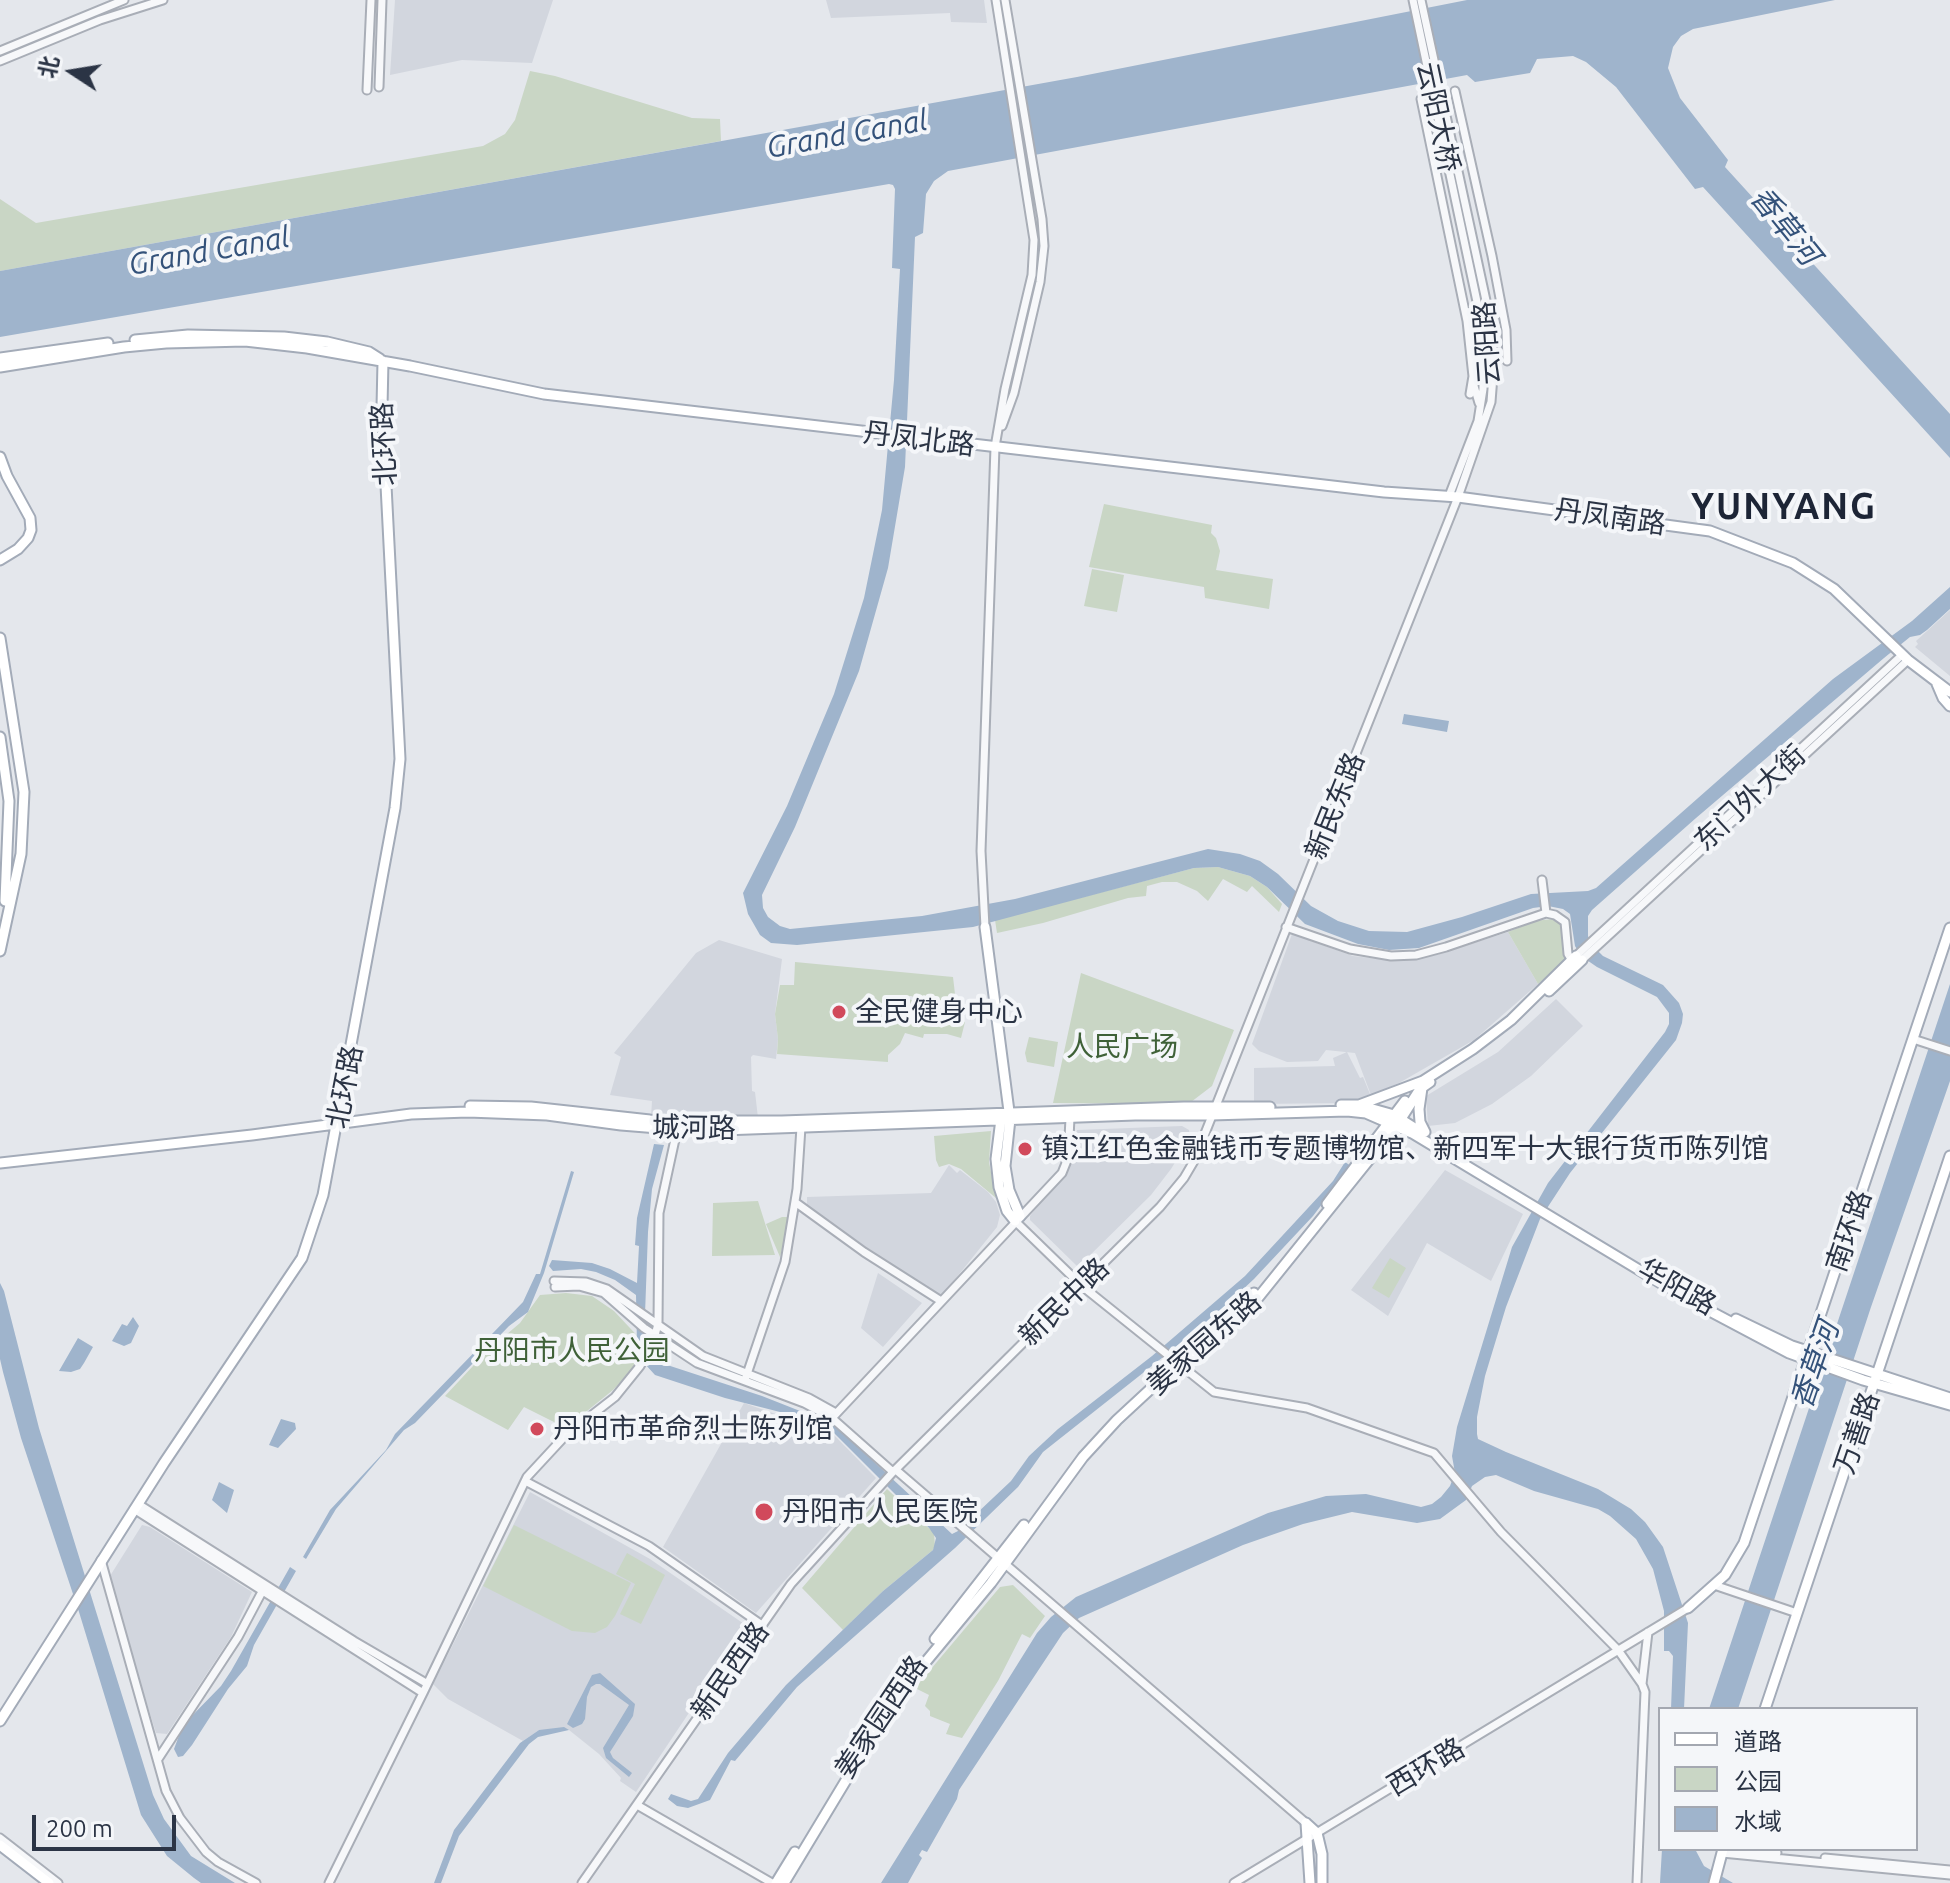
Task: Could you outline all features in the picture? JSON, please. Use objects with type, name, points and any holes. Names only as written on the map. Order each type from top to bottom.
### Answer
[{"type":"main road","points":[[0,358],[150,338],[236,335],[327,342],[369,352],[383,361]]},
{"type":"main road","points":[[0,367],[124,347],[202,341],[292,346],[383,361]]},
{"type":"main road","name":"丹凤北路","points":[[383,361],[544,394],[1384,492],[1454,497]]},
{"type":"main road","name":"北环路","points":[[0,1721],[136,1506],[302,1258],[323,1195],[395,808],[400,759],[382,407],[383,361]]},
{"type":"main road","points":[[0,457],[30,518],[28,538],[18,549],[0,560]]},
{"type":"main road","name":"丹凤南路","points":[[1454,497],[1710,531],[1793,563],[1834,589],[1902,655],[1950,692]]},
{"type":"main road","points":[[0,552],[18,549]]},
{"type":"main road","points":[[0,638],[24,792],[21,854],[0,951]]},
{"type":"main road","points":[[1937,684],[1950,706]]},
{"type":"main road","points":[[0,737],[9,801],[6,896],[0,927]]},
{"type":"main road","points":[[985,927],[1007,1116],[996,1159],[999,1187],[1007,1211],[1017,1218]]},
{"type":"main road","name":"南环路","points":[[1688,1608],[1725,1575],[1744,1543],[1950,928]]},
{"type":"main road","points":[[1395,1120],[1423,1084],[1495,1041],[1576,961]]},
{"type":"main road","points":[[1423,1084],[1419,1109],[1420,1122],[1426,1135]]},
{"type":"main road","name":"城河路","points":[[339,1121],[468,1112],[547,1115],[677,1130],[1007,1116],[1070,1118],[1359,1105],[1411,1085],[1423,1084]]},
{"type":"main road","name":"城河路","points":[[1359,1105],[1395,1120]]},
{"type":"main road","name":"城河路","points":[[0,1160],[252,1135],[412,1109],[481,1106],[548,1108],[635,1119],[687,1121],[1213,1111],[1347,1111],[1395,1120]]},
{"type":"main road","points":[[1395,1120],[1426,1135],[1527,1201]]},
{"type":"main road","points":[[1395,1120],[1527,1201]]},
{"type":"main road","name":"姜家园东路","points":[[1002,1562],[1088,1443],[1173,1361],[1249,1309],[1395,1120]]},
{"type":"main road","name":"万善路","points":[[1766,1707],[1950,1156]]},
{"type":"main road","name":"华阳路","points":[[1527,1201],[1697,1301],[1820,1360]]},
{"type":"main road","points":[[1820,1360],[1861,1367],[1875,1379],[1950,1405]]},
{"type":"main road","points":[[1820,1360],[1858,1379],[1875,1379],[1950,1398]]},
{"type":"main road","name":"姜家园西路","points":[[774,1883],[897,1687],[1002,1562]]},
{"type":"main road","name":"姜家园西路","points":[[784,1883],[895,1699],[1002,1562]]},
{"type":"main road","points":[[1306,1823],[1322,1854],[1322,1883]]},
{"type":"main road","points":[[1310,1883],[1312,1835]]},
{"type":"main road","points":[[0,1845],[49,1883]]},
{"type":"main road","points":[[1714,1883],[1722,1851]]},
{"type":"street","points":[[0,51],[124,0]]},
{"type":"street","points":[[0,61],[100,20],[163,0]]},
{"type":"street","points":[[367,90],[371,0]]},
{"type":"street","points":[[379,87],[382,0]]},
{"type":"street","points":[[985,927],[981,851],[995,447],[1005,389],[1032,275],[1034,240],[996,0]]},
{"type":"street","points":[[995,447],[1014,393],[1040,282],[1044,246],[1005,0]]},
{"type":"street","name":"云阳大桥","points":[[1413,0],[1467,233]]},
{"type":"street","name":"云阳大桥","points":[[1421,0],[1467,233]]},
{"type":"street","points":[[1455,91],[1492,256],[1506,330],[1507,361]]},
{"type":"street","points":[[1421,99],[1467,321],[1480,406]]},
{"type":"street","name":"云阳路","points":[[1454,497],[1478,421],[1485,351],[1467,233]]},
{"type":"street","name":"云阳路","points":[[1454,497],[1491,402],[1494,366],[1490,319],[1467,233]]},
{"type":"street","points":[[1470,394],[1473,376],[1485,351]]},
{"type":"street","name":"新民东路","points":[[1213,1111],[1454,497]]},
{"type":"street","name":"东门外大街","points":[[1576,961],[1902,655]]},
{"type":"street","points":[[0,837],[9,852]]},
{"type":"street","points":[[1542,880],[1546,912]]},
{"type":"street","points":[[1287,923],[1350,949],[1391,956],[1416,955],[1546,912],[1561,917],[1565,922],[1576,961]]},
{"type":"street","points":[[1913,1039],[1950,1051]]},
{"type":"street","name":"新民中路","points":[[894,1472],[1160,1207],[1194,1161],[1213,1111]]},
{"type":"street","points":[[834,1416],[1062,1173],[1068,1158],[1070,1118]]},
{"type":"street","points":[[746,1378],[785,1262],[795,1202],[801,1127]]},
{"type":"street","points":[[329,1883],[525,1481],[565,1436],[615,1397],[652,1346],[657,1326],[659,1213],[677,1130]]},
{"type":"street","points":[[795,1202],[864,1252],[941,1301]]},
{"type":"street","points":[[1017,1218],[1082,1286],[1214,1392],[1307,1408],[1434,1453],[1501,1532],[1618,1650],[1645,1692],[1637,1883]]},
{"type":"street","points":[[746,1378],[697,1363],[655,1336],[604,1293],[579,1286],[554,1284],[574,1280],[614,1293],[703,1356],[834,1416],[894,1472],[1306,1823]]},
{"type":"street","name":"新民西路","points":[[582,1883],[791,1584],[894,1472]]},
{"type":"street","points":[[525,1481],[649,1546],[762,1625]]},
{"type":"street","points":[[136,1506],[273,1593],[426,1683]]},
{"type":"street","points":[[101,1560],[166,1791],[180,1818],[206,1852],[256,1883]]},
{"type":"street","points":[[1714,1585],[1797,1613]]},
{"type":"street","points":[[158,1759],[238,1637],[265,1587]]},
{"type":"street","points":[[288,1602],[423,1693]]},
{"type":"street","points":[[1618,1650],[1688,1608]]},
{"type":"street","points":[[1642,1684],[1648,1632]]},
{"type":"street","name":"西环路","points":[[1234,1883],[1618,1650]]},
{"type":"street","points":[[637,1805],[774,1883]]},
{"type":"street","points":[[0,1838],[58,1883]]},
{"type":"street","points":[[1722,1851],[1950,1872]]},
{"type":"street","points":[[1756,1851],[1950,1872]]},
{"type":"shaded area","points":[[395,0],[553,0],[532,63],[462,60],[390,75]]},
{"type":"shaded area","points":[[826,0],[984,0],[987,23],[951,22],[950,13],[831,18]]},
{"type":"shaded area","points":[[1950,610],[1950,676],[1915,647],[1918,644],[1916,641]]},
{"type":"shaded area","points":[[1508,932],[1538,984],[1474,1040],[1399,1083],[1371,1095],[1355,1053],[1326,1050],[1318,1061],[1287,1062],[1259,1051],[1252,1044],[1292,934],[1353,956],[1396,961],[1436,955]]},
{"type":"shaded area","points":[[719,940],[782,959],[775,1014],[778,1039],[776,1059],[751,1057],[752,1091],[755,1092],[758,1118],[651,1117],[652,1101],[610,1095],[621,1057],[614,1053],[696,953]]},
{"type":"shaded area","points":[[1556,999],[1583,1026],[1531,1076],[1492,1104],[1455,1123],[1428,1126],[1426,1096],[1498,1052]]},
{"type":"shaded area","points":[[1347,1052],[1370,1094],[1365,1099],[1355,1103],[1254,1104],[1254,1068],[1335,1066],[1333,1058]]},
{"type":"shaded area","points":[[1182,1126],[1189,1130],[1190,1138],[1171,1169],[1151,1195],[1078,1267],[1030,1220],[1069,1166],[1077,1130]]},
{"type":"shaded area","points":[[949,1165],[988,1192],[996,1202],[1000,1215],[997,1227],[940,1298],[807,1206],[807,1197],[931,1193]]},
{"type":"shaded area","points":[[1445,1170],[1523,1214],[1491,1281],[1427,1243],[1388,1316],[1351,1290]]},
{"type":"shaded area","points":[[878,1273],[922,1303],[883,1347],[861,1328]]},
{"type":"shaded area","name":"丹阳市人民医院","points":[[744,1403],[833,1434],[876,1478],[756,1613],[663,1547]]},
{"type":"shaded area","points":[[530,1492],[650,1559],[747,1626],[636,1792],[620,1781],[621,1778],[599,1754],[569,1730],[539,1730],[523,1741],[448,1699],[433,1684]]},
{"type":"shaded area","points":[[142,1525],[150,1527],[252,1592],[231,1637],[167,1734],[156,1733],[110,1576]]},
{"type":"green space","points":[[530,71],[692,118],[720,119],[721,141],[0,271],[0,199],[36,223],[483,146],[505,134],[515,120]]},
{"type":"green space","points":[[1104,504],[1212,525],[1211,533],[1220,551],[1216,570],[1273,579],[1269,609],[1205,598],[1204,587],[1089,567]]},
{"type":"green space","points":[[1092,569],[1124,575],[1117,612],[1084,606]]},
{"type":"green space","points":[[1218,867],[1250,876],[1267,887],[1282,904],[1279,912],[1252,886],[1247,892],[1223,879],[1208,901],[1197,891],[1177,882],[1162,882],[1147,886],[1146,896],[997,933],[995,920],[1194,868]]},
{"type":"green space","points":[[1552,919],[1562,925],[1566,960],[1538,984],[1508,932],[1535,921]]},
{"type":"green space","name":"全民健身中心","points":[[795,962],[953,977],[957,1011],[911,996],[905,998],[938,1008],[937,1013],[965,1022],[961,1038],[947,1034],[924,1034],[923,1038],[905,1033],[900,1044],[888,1055],[888,1062],[777,1054],[775,1014],[780,985],[794,985]]},
{"type":"green space","name":"人民广场","points":[[1081,973],[1234,1030],[1212,1086],[1191,1102],[1174,1104],[1053,1103]]},
{"type":"green space","points":[[1029,1037],[1058,1042],[1054,1067],[1027,1062],[1025,1053]]},
{"type":"green space","points":[[991,1131],[989,1162],[996,1198],[961,1169],[949,1164],[939,1167],[934,1136]]},
{"type":"green space","points":[[758,1201],[775,1255],[712,1256],[713,1203]]},
{"type":"green space","points":[[790,1217],[780,1257],[766,1224]]},
{"type":"green space","points":[[1390,1258],[1406,1268],[1389,1298],[1372,1288]]},
{"type":"green space","name":"丹阳市人民公园","points":[[566,1293],[592,1296],[614,1311],[645,1344],[632,1370],[613,1390],[566,1428],[524,1407],[508,1430],[445,1396],[487,1351],[520,1323],[540,1295]]},
{"type":"green space","points":[[887,1489],[934,1533],[935,1546],[843,1630],[802,1588]]},
{"type":"green space","points":[[514,1525],[631,1583],[607,1627],[595,1633],[572,1631],[483,1586]]},
{"type":"green space","points":[[627,1553],[665,1575],[641,1624],[620,1614],[635,1584],[616,1574]]},
{"type":"green space","points":[[1013,1585],[1045,1616],[1030,1638],[1022,1634],[998,1681],[962,1738],[946,1734],[950,1724],[930,1716],[925,1706],[929,1695],[915,1688],[1000,1587]]},
{"type":"water","name":"Grand Canal","points":[[1467,0],[1835,0],[1693,29],[1681,36],[1673,47],[1668,68],[1680,98],[1728,160],[1725,167],[1950,414],[1950,458],[1703,187],[1695,189],[1616,87],[1586,62],[1573,56],[1537,59],[1530,73],[1475,82],[1467,75],[948,171],[934,181],[926,194],[923,233],[915,237],[905,467],[888,568],[859,671],[795,827],[762,895],[763,908],[768,917],[780,926],[790,929],[922,916],[1015,899],[1208,849],[1260,861],[1311,906],[1338,921],[1369,931],[1407,932],[1531,894],[1588,891],[1596,888],[1833,679],[1912,621],[1950,587],[1950,609],[1927,630],[1910,637],[1884,658],[1696,818],[1588,916],[1591,944],[1603,956],[1663,985],[1679,1003],[1682,1023],[1676,1040],[1570,1173],[1540,1219],[1506,1307],[1485,1376],[1477,1434],[1478,1439],[1506,1452],[1598,1489],[1631,1509],[1645,1522],[1663,1547],[1688,1623],[1684,1707],[1671,1707],[1673,1656],[1669,1651],[1664,1651],[1664,1611],[1653,1569],[1636,1539],[1598,1509],[1534,1491],[1496,1475],[1485,1477],[1472,1486],[1466,1500],[1440,1519],[1417,1523],[1352,1512],[1303,1524],[1243,1545],[1079,1618],[1063,1633],[959,1790],[927,1852],[922,1850],[919,1855],[922,1858],[908,1883],[881,1883],[1037,1633],[1076,1597],[1268,1513],[1326,1496],[1366,1494],[1421,1507],[1441,1497],[1455,1473],[1452,1456],[1457,1427],[1512,1247],[1548,1183],[1665,1032],[1669,1013],[1657,997],[1581,956],[1575,946],[1570,914],[1563,909],[1548,906],[1533,908],[1419,948],[1389,950],[1358,944],[1305,924],[1267,887],[1250,876],[1218,867],[1194,868],[973,927],[797,945],[771,943],[760,935],[748,914],[743,893],[787,806],[834,694],[864,598],[882,510],[900,269],[892,268],[893,185],[0,337],[0,271],[1077,77]]},
{"type":"water","points":[[1404,714],[1449,721],[1447,732],[1402,724]]},
{"type":"water","points":[[1950,984],[1950,1081],[1871,1307],[1739,1707],[1710,1707]]},
{"type":"water","points":[[654,1144],[664,1145],[652,1189],[644,1342],[655,1361],[762,1396],[833,1424],[952,1534],[1011,1481],[1029,1456],[1058,1429],[1152,1356],[1245,1276],[1333,1181],[1345,1162],[1351,1166],[1313,1216],[1254,1279],[1210,1320],[1043,1452],[1018,1487],[955,1548],[797,1687],[735,1761],[731,1760],[710,1800],[688,1808],[677,1806],[668,1799],[671,1794],[691,1801],[698,1799],[728,1753],[786,1685],[883,1591],[933,1550],[936,1538],[831,1430],[655,1375],[645,1364],[637,1346],[636,1295],[615,1280],[596,1272],[581,1269],[553,1271],[549,1266],[552,1260],[592,1263],[637,1283],[637,1218]]},
{"type":"water","points":[[571,1171],[574,1172],[544,1273],[528,1312],[509,1326],[415,1423],[404,1430],[336,1509],[306,1559],[303,1557],[330,1510],[386,1450],[395,1434],[523,1302],[536,1274],[540,1274]]},
{"type":"water","points":[[0,1283],[39,1428],[153,1795],[164,1819],[191,1856],[235,1883],[201,1883],[194,1878],[167,1856],[141,1815],[79,1612],[21,1438],[3,1372],[0,1359]]},
{"type":"water","points":[[133,1317],[139,1326],[131,1343],[124,1346],[112,1341],[122,1324],[127,1326]]},
{"type":"water","points":[[78,1338],[93,1347],[84,1363],[80,1369],[71,1372],[59,1371]]},
{"type":"water","points":[[281,1419],[295,1423],[296,1429],[278,1448],[269,1445]]},
{"type":"water","points":[[219,1482],[234,1490],[227,1513],[212,1500]]},
{"type":"water","points":[[290,1567],[296,1571],[254,1645],[247,1666],[228,1689],[192,1745],[183,1756],[178,1757],[174,1749],[183,1725],[221,1686]]},
{"type":"water","points":[[600,1673],[635,1704],[633,1716],[610,1752],[632,1773],[629,1777],[606,1758],[603,1748],[629,1705],[596,1684],[591,1687],[587,1697],[582,1724],[573,1728],[567,1724],[592,1675]]},
{"type":"water","points":[[564,1727],[569,1730],[538,1737],[529,1744],[459,1836],[441,1883],[434,1883],[454,1830],[520,1743],[539,1730]]},
{"type":"water","points":[[1662,1851],[1696,1851],[1704,1866],[1733,1883],[1660,1883]]},
{"type":"place","name":"全民健身中心","points":[[839,1012]]},
{"type":"place","name":"镇江红色金融钱币专题博物馆、新四军十大银行货币陈列馆","points":[[1025,1149]]},
{"type":"place","name":"丹阳市革命烈士陈列馆","points":[[537,1429]]},
{"type":"place","name":"丹阳市人民医院","points":[[764,1512]]},
{"type":"district","name":"YUNYANG","points":[[1784,507]]},
{"type":"water label","name":"香草河","points":[[1785,226]]},
{"type":"water label","name":"香草河","points":[[1815,1365]]}]
